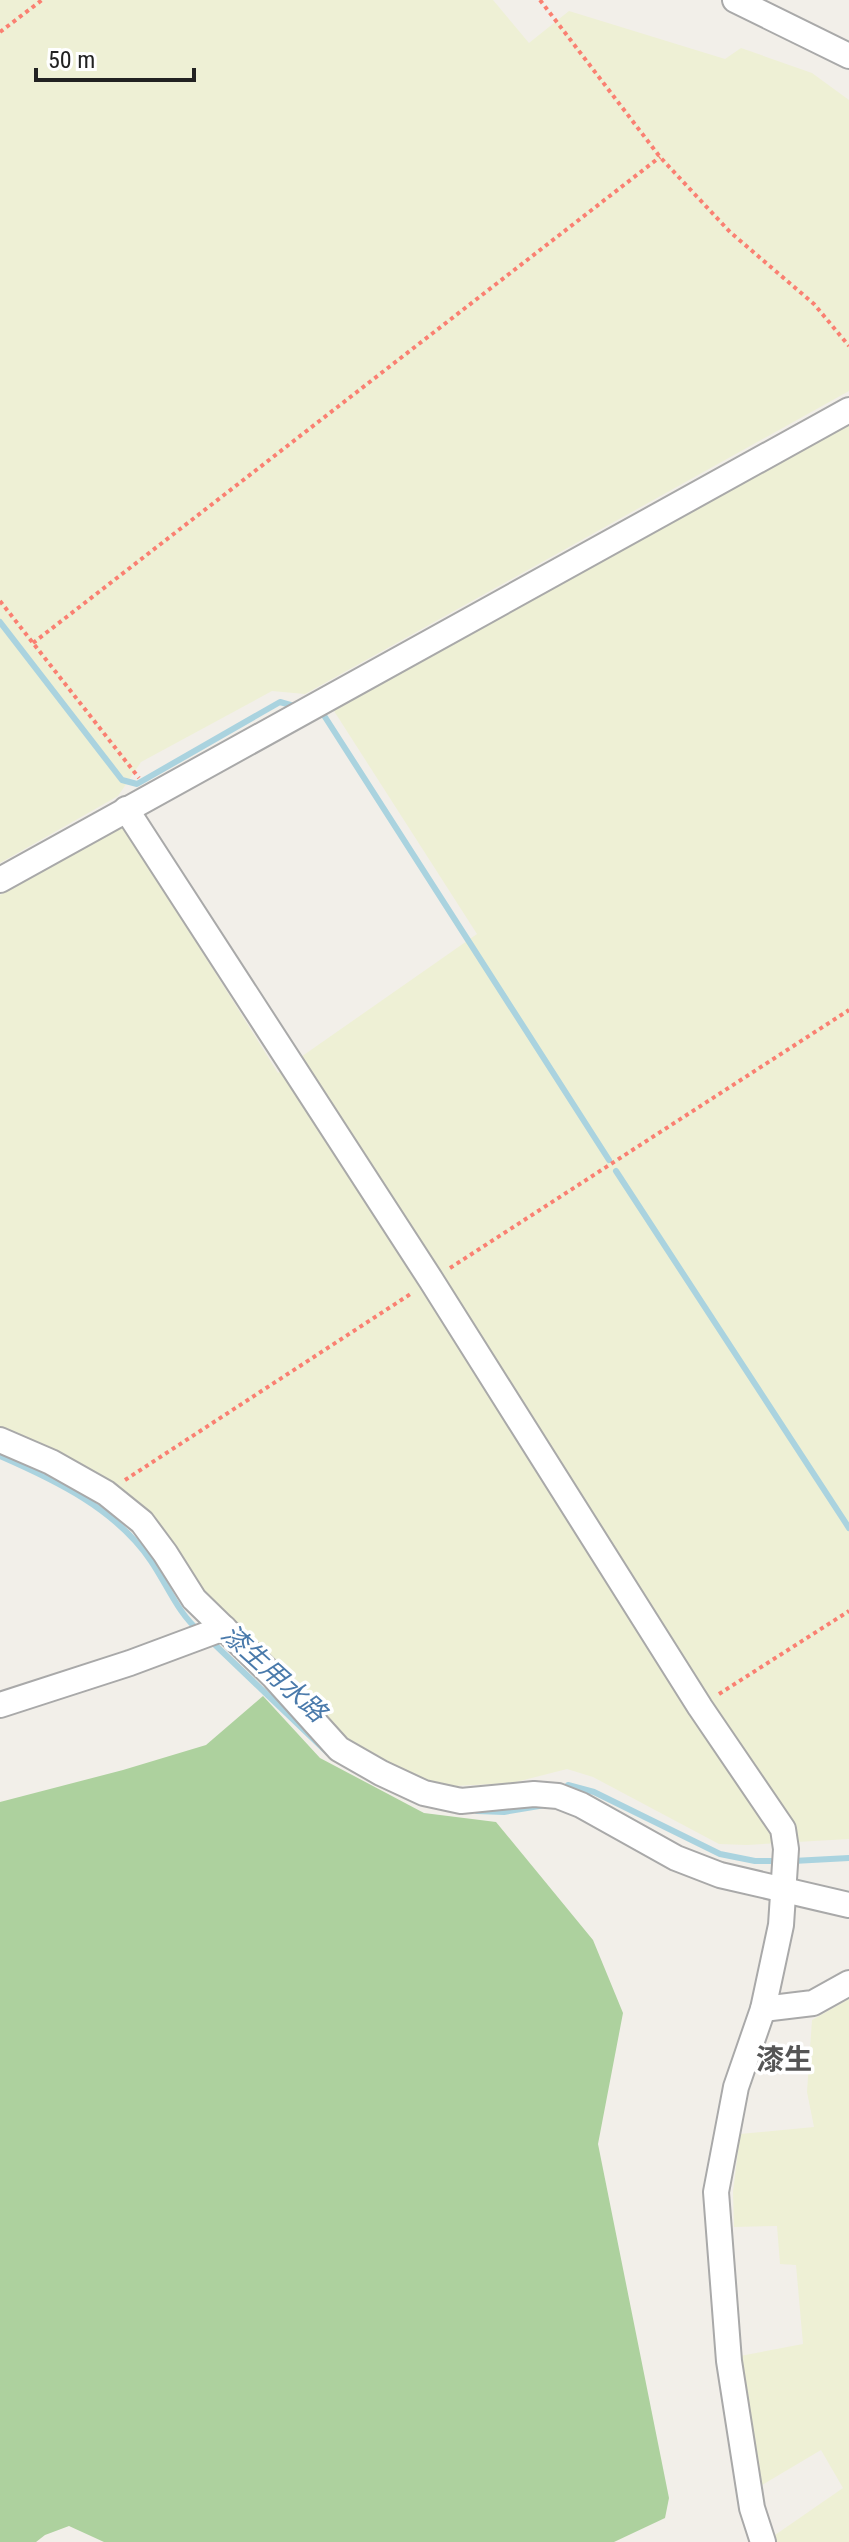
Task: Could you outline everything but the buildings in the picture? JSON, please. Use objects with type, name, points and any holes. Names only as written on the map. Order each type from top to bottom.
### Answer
[{"type":"street","points":[[735,0],[849,56]]},
{"type":"street","points":[[0,880],[849,410]]},
{"type":"street","points":[[126,809],[431,1280],[700,1707],[783,1829],[786,1849],[781,1925],[763,2009],[736,2087],[716,2192],[729,2361],[752,2508],[763,2542]]},
{"type":"street","points":[[0,1440],[51,1462],[106,1493],[142,1522],[194,1599],[274,1677],[339,1749],[381,1773],[424,1793],[461,1801],[534,1794],[558,1796],[581,1805],[676,1858],[720,1875],[849,1905]]},
{"type":"street","points":[[0,1705],[130,1663],[224,1628]]},
{"type":"street","points":[[763,2009],[813,2003],[849,1983]]},
{"type":"path","points":[[0,32],[42,0]]},
{"type":"path","points":[[540,0],[660,157],[730,232],[814,304],[849,346]]},
{"type":"path","points":[[33,643],[660,157]]},
{"type":"path","points":[[0,601],[137,776]]},
{"type":"path","points":[[106,1493],[849,1010]]},
{"type":"path","points":[[700,1707],[849,1611]]},
{"type":"green space","points":[[0,0],[493,0],[529,43],[569,11],[725,59],[741,48],[812,73],[849,100],[849,391],[305,694],[272,691],[141,762],[118,796],[0,863]]},
{"type":"green space","points":[[849,422],[849,1839],[719,1844],[593,1777],[567,1769],[512,1783],[455,1786],[425,1782],[362,1752],[201,1595],[154,1524],[0,1429],[0,895],[123,825],[278,1073],[477,934],[334,711]]},
{"type":"green space","points":[[263,1696],[320,1758],[424,1813],[496,1822],[593,1940],[623,2013],[598,2144],[669,2498],[665,2518],[614,2542],[104,2542],[69,2526],[36,2542],[0,2542],[0,1802],[206,1745]]},
{"type":"green space","points":[[849,1999],[849,2542],[777,2542],[775,2535],[843,2488],[821,2450],[762,2485],[740,2356],[803,2344],[796,2265],[780,2264],[777,2226],[734,2227],[733,2192],[740,2134],[814,2127],[807,2092],[812,2020]]},
{"type":"waterway","points":[[0,622],[122,780],[137,784],[280,702],[294,706]]},
{"type":"waterway","points":[[325,717],[609,1160]]},
{"type":"waterway","points":[[616,1171],[849,1528]]},
{"type":"waterway","name":"漆生用水路","points":[[0,1456],[63,1486],[120,1526],[151,1561],[179,1607],[200,1632]]},
{"type":"waterway","name":"漆生用水路","points":[[209,1639],[328,1753]]},
{"type":"waterway","points":[[563,1790],[568,1785],[594,1792],[720,1854],[755,1861],[781,1861]]},
{"type":"waterway","name":"漆生用水路","points":[[477,1811],[504,1812],[545,1805]]},
{"type":"waterway","points":[[793,1861],[849,1858]]},
{"type":"district","name":"漆生","points":[[784,2059]]}]
